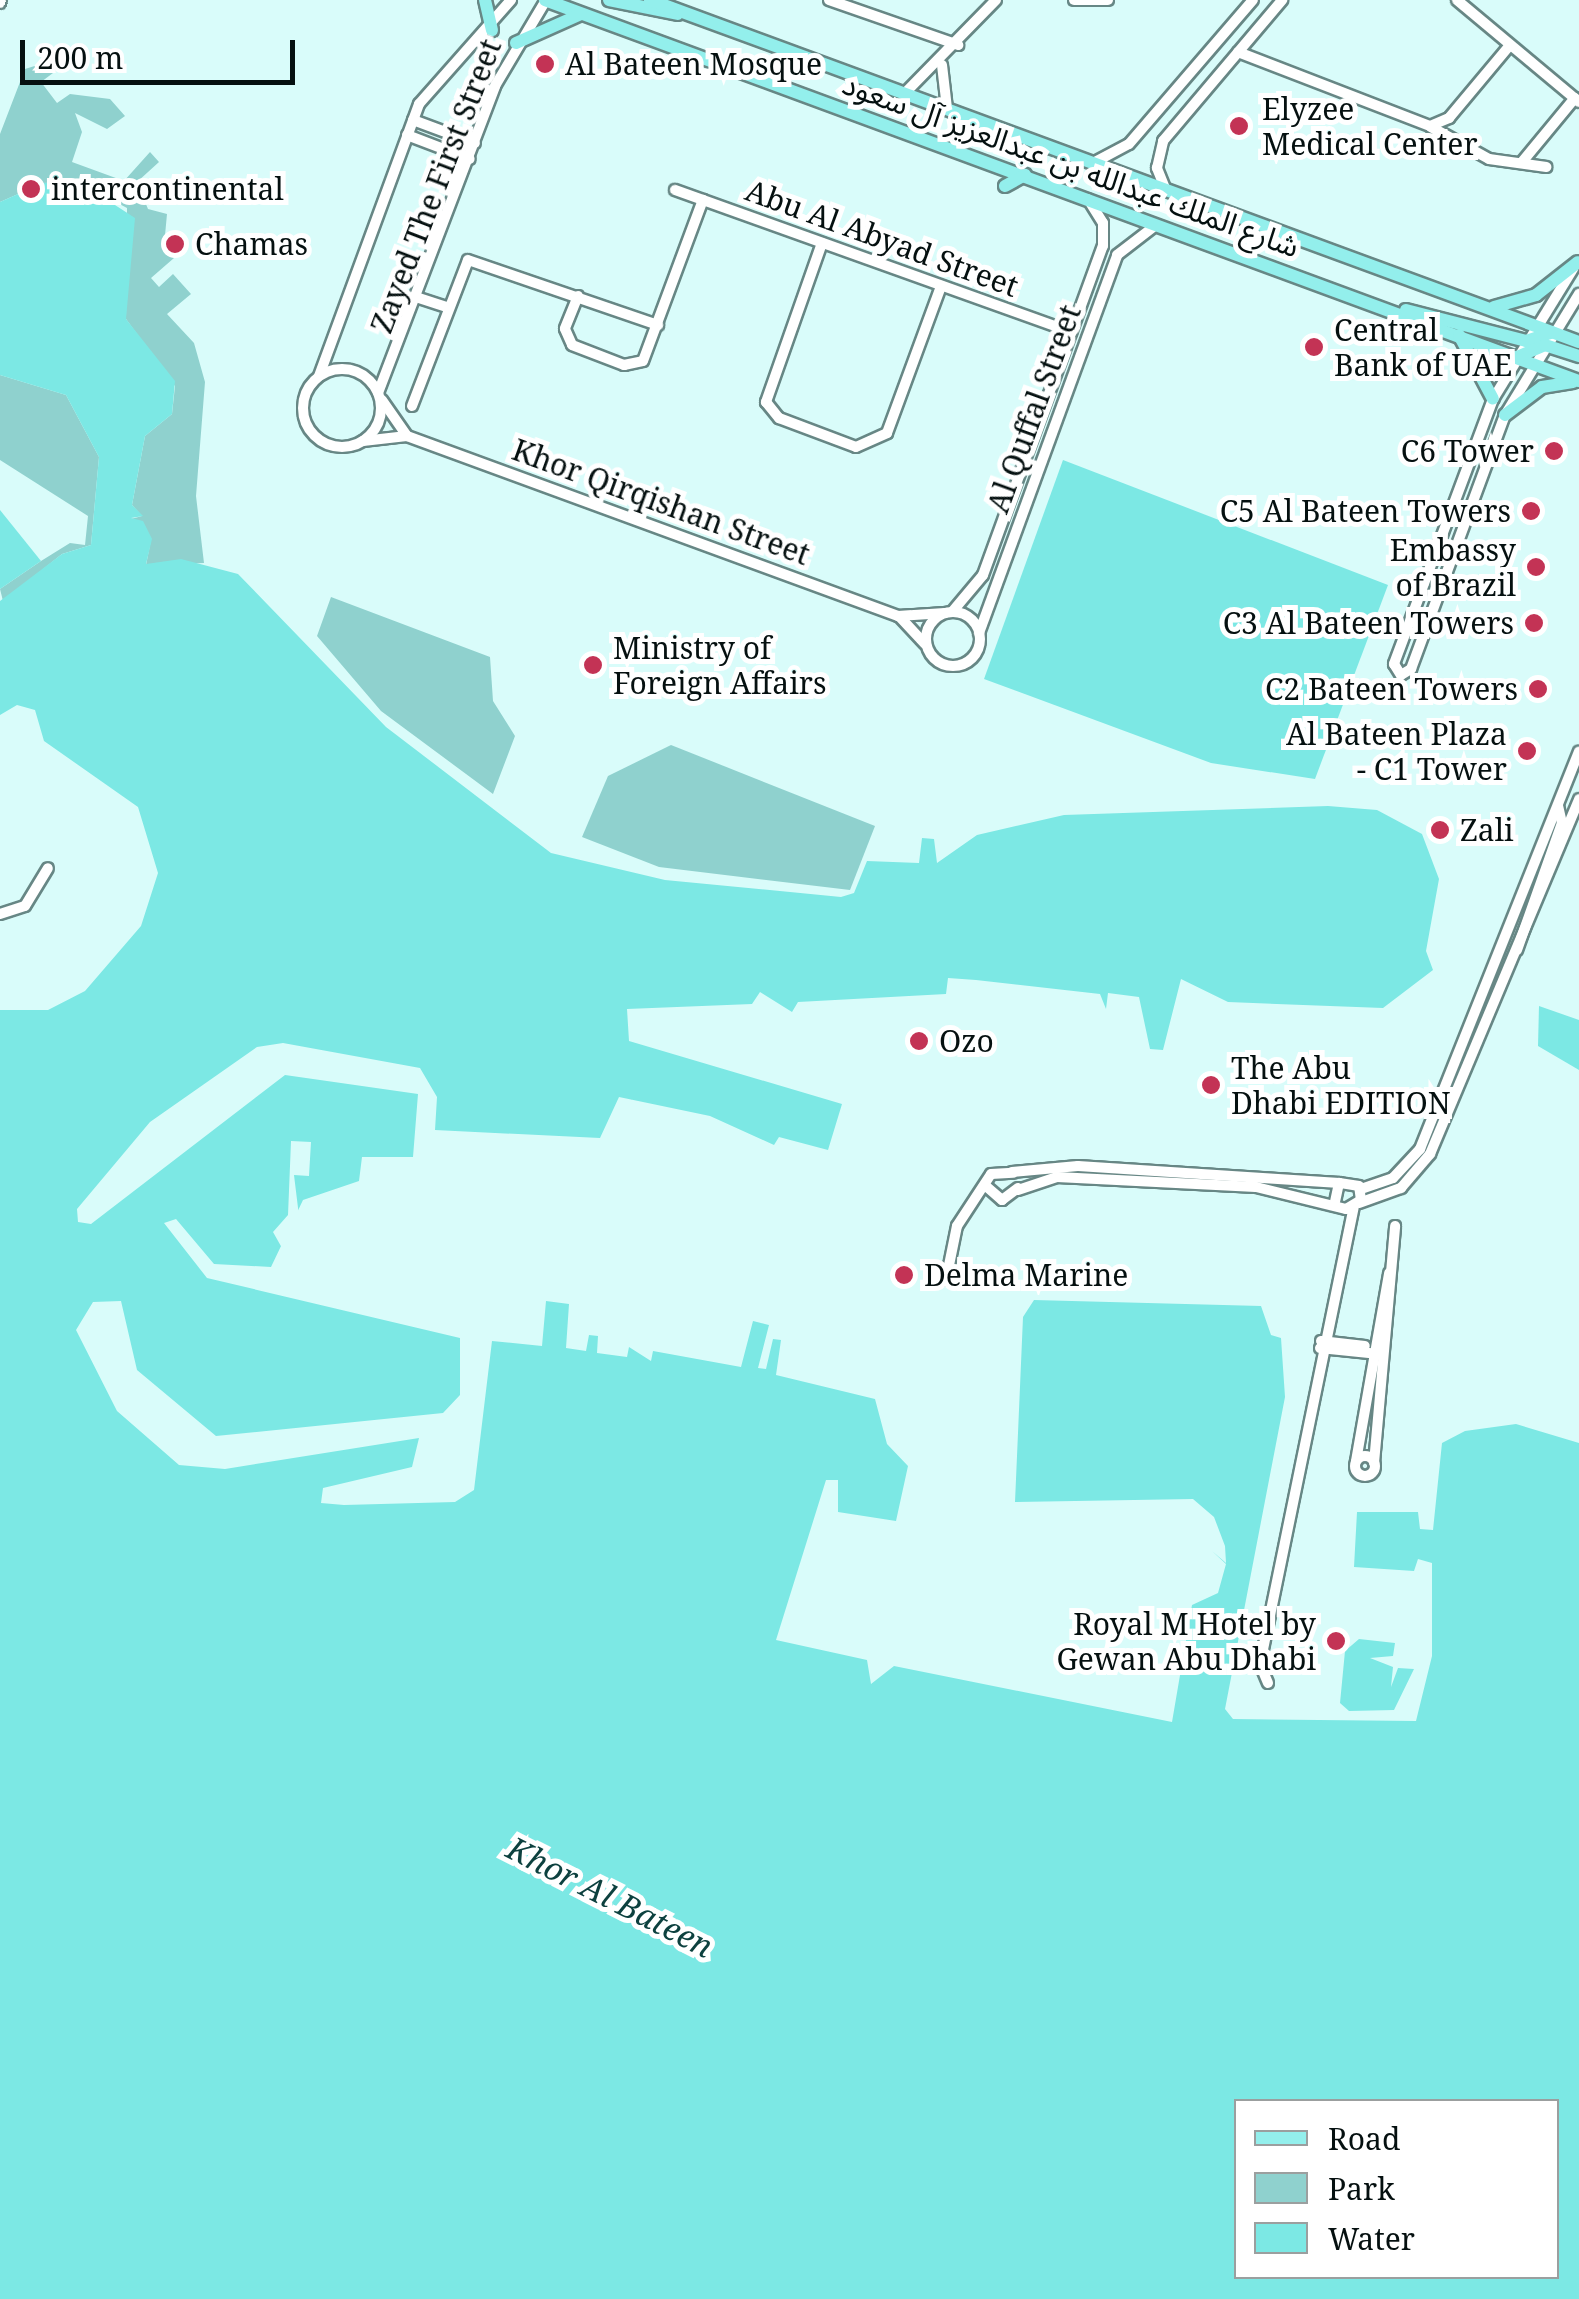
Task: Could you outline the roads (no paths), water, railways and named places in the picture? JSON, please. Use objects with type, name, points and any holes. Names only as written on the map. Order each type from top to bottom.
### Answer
[{"type":"main road","points":[[485,0],[492,30]]},
{"type":"main road","name":"شارع الملك عبدالله بن عبدالعزيز آل سعود","points":[[546,0],[1459,334],[1579,382]]},
{"type":"main road","points":[[608,0],[686,13]]},
{"type":"main road","name":"شارع الملك عبدالله بن عبدالعزيز آل سعود","points":[[650,0],[1579,342]]},
{"type":"main road","points":[[516,43],[586,14]]},
{"type":"main road","points":[[1005,186],[1025,175]]},
{"type":"main road","points":[[1485,306],[1525,300],[1578,261]]},
{"type":"main road","points":[[1393,310],[1526,341],[1552,332]]},
{"type":"main road","points":[[1459,334],[1492,399]]},
{"type":"main road","points":[[1517,356],[1545,345],[1579,356]]},
{"type":"main road","points":[[1505,415],[1542,387],[1579,382]]},
{"type":"street","name":"Zayed The First Street","points":[[320,376],[412,120],[430,88],[492,30],[511,0]]},
{"type":"street","name":"Zayed The First Street","points":[[379,395],[516,43],[546,0]]},
{"type":"street","points":[[829,0],[958,46]]},
{"type":"street","points":[[906,92],[942,65],[996,0]]},
{"type":"street","points":[[1074,0],[1108,0]]},
{"type":"street","points":[[1096,162],[1129,144],[1254,0]]},
{"type":"street","points":[[1165,188],[1157,168],[1163,141],[1282,0]]},
{"type":"street","points":[[1457,0],[1577,100],[1522,162]]},
{"type":"street","points":[[1430,126],[1449,118],[1510,45]]},
{"type":"street","points":[[1238,52],[1430,126],[1490,159],[1546,168]]},
{"type":"street","points":[[942,65],[947,108]]},
{"type":"street","points":[[412,120],[475,143]]},
{"type":"street","points":[[407,135],[470,158]]},
{"type":"street","name":"Abu Al Abyad Street","points":[[675,190],[1071,332]]},
{"type":"street","points":[[1087,198],[1104,227],[1101,251],[1115,260]]},
{"type":"street","points":[[578,296],[566,338],[615,361],[639,363],[651,342],[703,200]]},
{"type":"street","name":"Al Quffal Street","points":[[979,632],[1115,260],[1135,233],[1161,225]]},
{"type":"street","points":[[822,243],[766,402],[779,418],[856,447],[884,438],[941,286]]},
{"type":"street","name":"Al Quffal Street","points":[[948,612],[983,575],[1101,251]]},
{"type":"street","points":[[1578,261],[1492,399],[1394,664],[1401,675],[1412,669],[1505,415],[1552,332],[1579,294]]},
{"type":"street","points":[[412,406],[455,282],[470,266],[492,264],[658,324]]},
{"type":"street","points":[[419,298],[446,307]]},
{"type":"street","points":[[379,395],[379,422],[363,441],[331,446],[309,429],[303,402],[320,376],[350,370],[379,395],[407,436]]},
{"type":"street","name":"Khor Qirqishan Street","points":[[363,441],[407,436],[898,616],[948,612]]},
{"type":"street","points":[[948,612],[979,632],[975,654],[958,665],[938,662],[927,645],[929,626],[948,612]]},
{"type":"street","name":"Khor Qirqishan Street","points":[[898,616],[927,645]]},
{"type":"street","points":[[946,1280],[955,1232],[988,1188],[994,1172],[1078,1166],[1338,1183],[1361,1189],[1394,1178],[1420,1149],[1579,752]]},
{"type":"street","points":[[970,1213],[1018,1190],[1064,1178],[1256,1187],[1356,1206],[1396,1192],[1426,1161],[1579,799]]},
{"type":"street","points":[[1517,951],[1562,823],[1558,806]]},
{"type":"street","points":[[0,914],[26,906],[48,868]]},
{"type":"street","points":[[1012,1172],[1018,1190]]},
{"type":"street","points":[[1338,1183],[1335,1204],[1341,1235]]},
{"type":"street","points":[[988,1188],[998,1200]]},
{"type":"street","points":[[1268,1683],[1260,1664],[1320,1345],[1341,1235],[1361,1189]]},
{"type":"street","points":[[1388,1273],[1374,1462],[1364,1476],[1356,1461],[1395,1226]]},
{"type":"street","points":[[1320,1345],[1385,1352]]},
{"type":"street","points":[[1356,1461],[1374,1462]]},
{"type":"water","name":"Khor Al Bateen","points":[[78,181],[135,218],[126,319],[175,381],[172,414],[145,436],[132,505],[143,516],[131,518],[143,521],[152,539],[146,564],[181,559],[238,574],[386,727],[551,853],[665,880],[841,897],[854,893],[867,861],[919,863],[922,838],[934,839],[937,863],[977,835],[1064,815],[1328,806],[1377,810],[1422,834],[1439,879],[1426,951],[1433,970],[1383,1008],[1228,1002],[1181,979],[1163,1050],[1150,1049],[1139,997],[1108,993],[1106,1009],[1100,994],[976,980],[948,978],[946,994],[798,1002],[792,1012],[760,992],[752,1004],[627,1009],[629,1041],[842,1104],[828,1150],[779,1137],[774,1145],[710,1116],[619,1097],[600,1138],[435,1130],[437,1097],[420,1068],[283,1043],[257,1047],[150,1122],[77,1209],[78,1222],[91,1224],[285,1075],[418,1094],[413,1157],[362,1157],[359,1181],[303,1200],[271,1267],[214,1264],[176,1219],[164,1223],[207,1278],[460,1338],[460,1395],[443,1413],[216,1436],[137,1370],[121,1301],[93,1302],[76,1330],[117,1411],[179,1465],[225,1469],[419,1438],[412,1467],[323,1488],[321,1503],[344,1505],[455,1502],[474,1490],[492,1341],[542,1346],[546,1301],[569,1304],[566,1348],[586,1351],[589,1335],[598,1336],[597,1353],[627,1357],[629,1347],[651,1361],[653,1351],[741,1367],[753,1321],[769,1325],[758,1368],[766,1369],[773,1339],[781,1340],[776,1375],[875,1399],[887,1444],[908,1466],[896,1521],[838,1512],[838,1480],[826,1480],[776,1640],[867,1660],[871,1684],[894,1666],[1172,1722],[1192,1605],[1218,1593],[1226,1564],[1212,1551],[1226,1563],[1225,1546],[1214,1517],[1193,1499],[1015,1502],[1023,1317],[1034,1300],[1261,1306],[1271,1335],[1281,1338],[1285,1397],[1225,1709],[1233,1719],[1416,1721],[1432,1656],[1432,1563],[1418,1559],[1414,1571],[1354,1567],[1357,1512],[1418,1512],[1420,1529],[1433,1530],[1442,1443],[1465,1431],[1516,1424],[1579,1443],[1579,2299],[0,2299],[0,1010],[48,1010],[85,991],[141,926],[158,873],[138,807],[44,741],[35,710],[17,705],[0,715],[0,601],[62,554],[91,545],[99,457],[66,395],[0,375],[0,202],[43,183]]},
{"type":"water","points":[[1063,460],[1388,585],[1315,779],[1211,763],[984,679]]},
{"type":"water","points":[[0,510],[41,561],[0,589]]},
{"type":"water","points":[[1539,1006],[1579,1020],[1579,1070],[1538,1046]]},
{"type":"water","points":[[1359,1639],[1395,1643],[1393,1656],[1370,1658],[1393,1667],[1391,1687],[1398,1668],[1414,1669],[1394,1710],[1349,1711],[1340,1703],[1345,1651]]},
{"type":"place","name":"Al Bateen Mosque","points":[[545,64]]},
{"type":"place","name":"Elyzee Medical Center","points":[[1239,126]]},
{"type":"place","name":"intercontinental","points":[[31,189]]},
{"type":"place","name":"Chamas","points":[[175,244]]},
{"type":"place","name":"Central Bank of UAE","points":[[1314,347]]},
{"type":"place","name":"C6 Tower","points":[[1554,451]]},
{"type":"place","name":"C5 Al Bateen Towers","points":[[1531,511]]},
{"type":"place","name":"Embassy of Brazil","points":[[1536,567]]},
{"type":"place","name":"C3 Al Bateen Towers","points":[[1534,623]]},
{"type":"place","name":"Ministry of Foreign Affairs","points":[[593,665]]},
{"type":"place","name":"C2 Bateen Towers","points":[[1538,689]]},
{"type":"place","name":"Al Bateen Plaza - C1 Tower","points":[[1527,751]]},
{"type":"place","name":"Zali","points":[[1440,830]]},
{"type":"place","name":"Ozo","points":[[919,1041]]},
{"type":"place","name":"The Abu Dhabi EDITION","points":[[1211,1085]]},
{"type":"place","name":"Delma Marine","points":[[904,1275]]},
{"type":"place","name":"Royal M Hotel by Gewan Abu Dhabi","points":[[1336,1641]]}]
